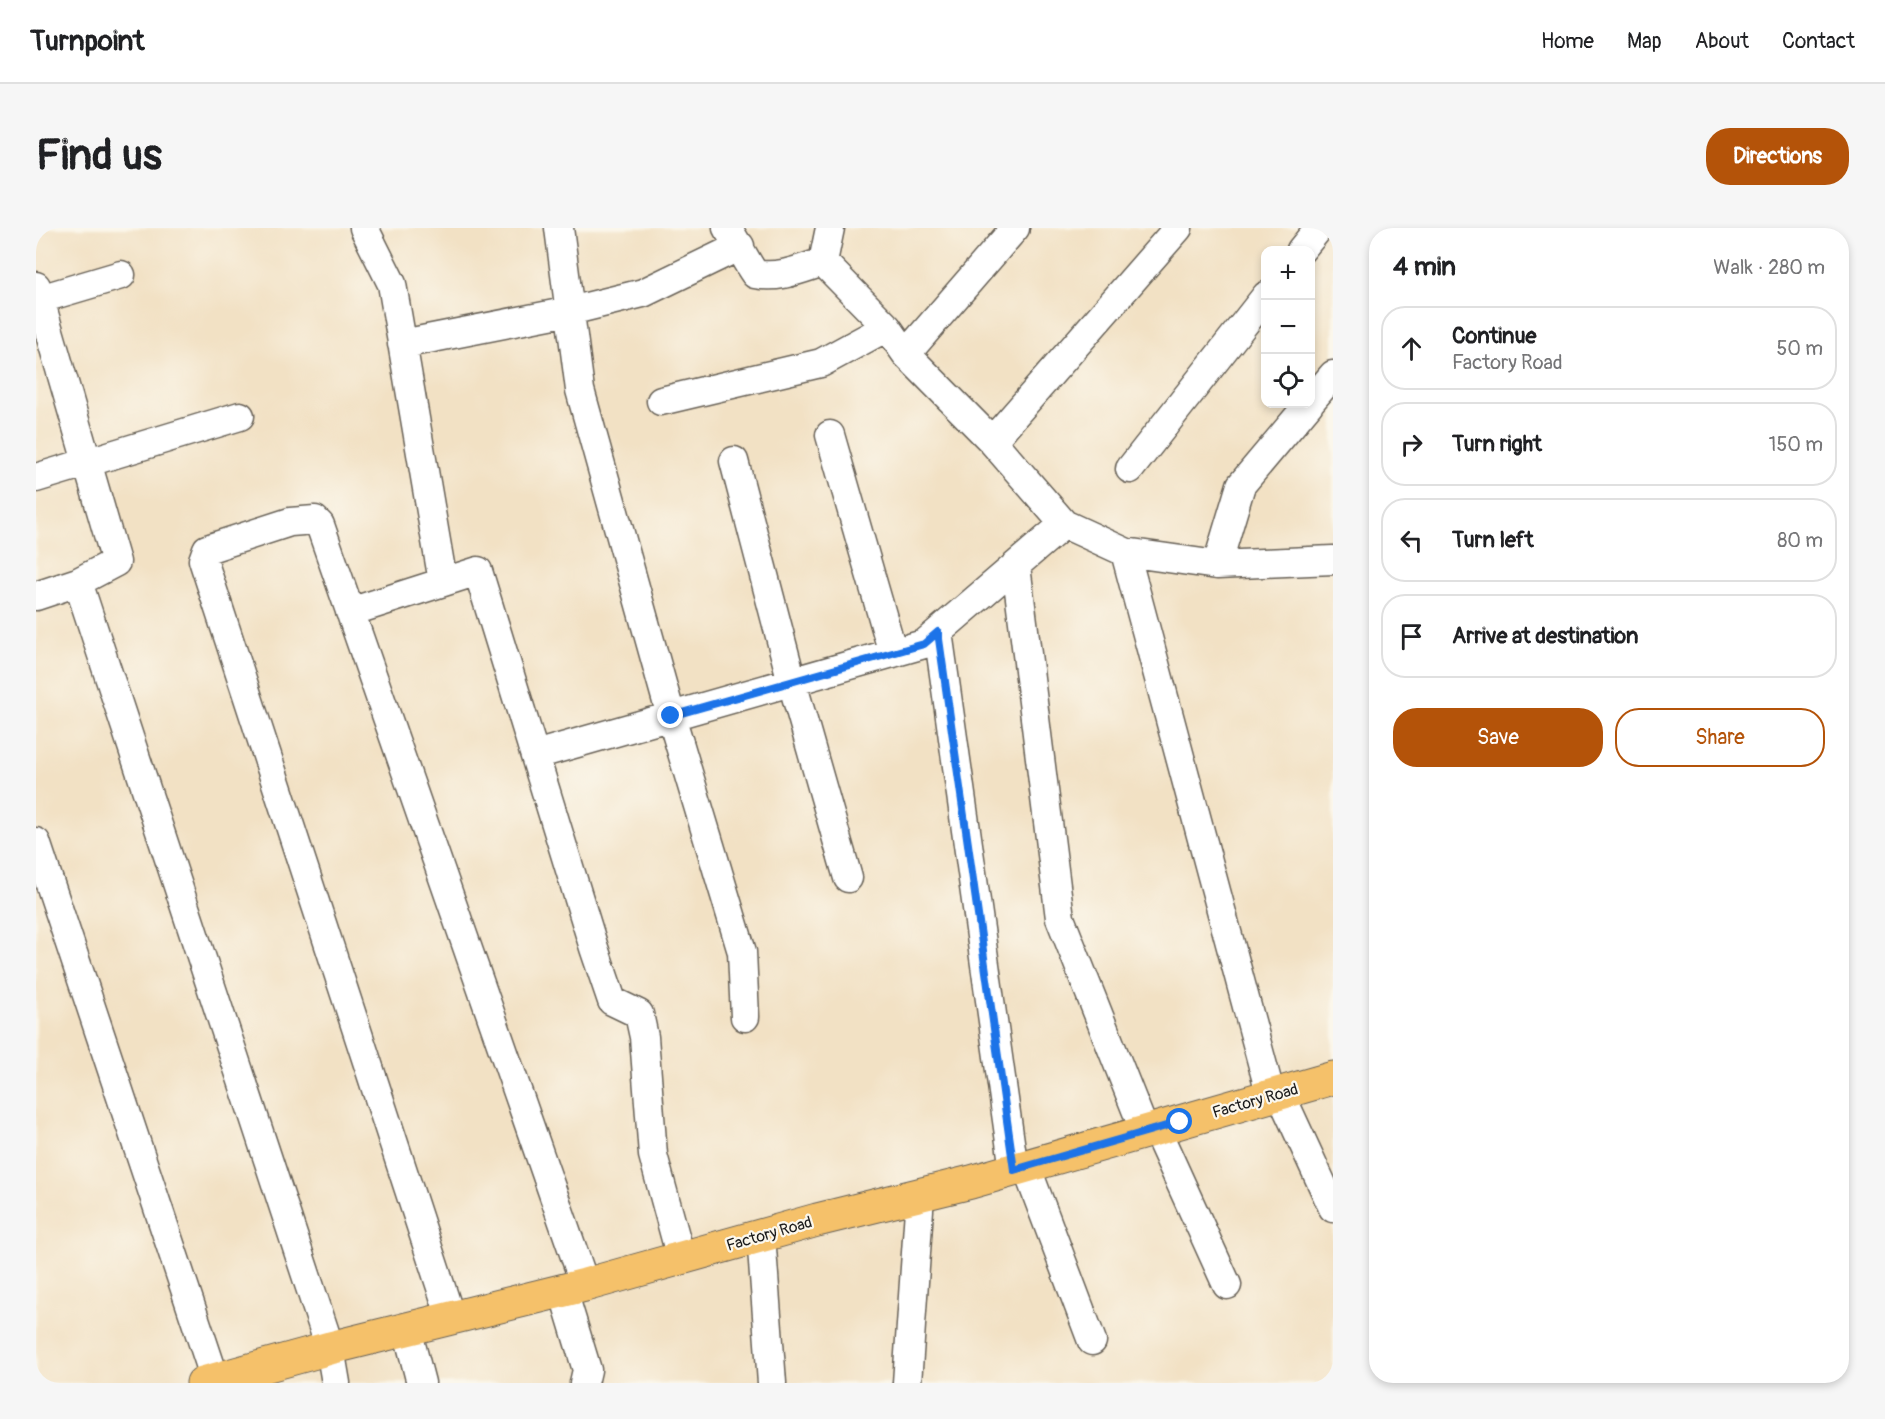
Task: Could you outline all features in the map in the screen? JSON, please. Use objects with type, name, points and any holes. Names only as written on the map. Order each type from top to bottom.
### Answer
[{"type":"main road","name":"Factory Road","points":[[209,1381],[330,1348],[574,1288],[760,1235],[920,1195],[1333,1078]]},
{"type":"street","points":[[364,228],[392,284],[443,582]]},
{"type":"street","points":[[559,228],[580,390],[671,716],[742,952],[745,1017]]},
{"type":"street","points":[[823,262],[830,228]]},
{"type":"street","points":[[906,354],[1016,228]]},
{"type":"street","points":[[992,441],[1178,228]]},
{"type":"street","points":[[1304,246],[1319,228]]},
{"type":"street","points":[[402,344],[570,311],[643,293],[734,237],[745,261],[755,274],[782,275],[823,262]]},
{"type":"street","points":[[823,262],[887,327],[906,354],[992,441],[1064,524],[1125,552],[1216,566],[1333,560]]},
{"type":"street","points":[[36,596],[78,582],[116,562],[87,462],[47,363],[38,292],[121,275]]},
{"type":"street","points":[[1130,470],[1263,300]]},
{"type":"street","points":[[661,401],[821,363],[887,327]]},
{"type":"street","points":[[1315,397],[1333,375]]},
{"type":"street","points":[[1216,566],[1241,485],[1306,408]]},
{"type":"street","points":[[36,478],[240,416]]},
{"type":"street","points":[[830,435],[892,653]]},
{"type":"street","points":[[734,460],[792,682],[848,878]]},
{"type":"street","points":[[451,1318],[203,560],[207,549],[291,522],[315,520],[320,525],[351,612],[574,1288],[587,1370],[584,1383]]},
{"type":"street","points":[[535,755],[924,644],[1064,524]]},
{"type":"street","points":[[1125,552],[1276,1094],[1333,1208]]},
{"type":"street","points":[[1016,566],[1060,918],[1150,1130],[1227,1285]]},
{"type":"street","points":[[351,612],[478,571],[612,1001],[639,1014],[644,1036],[653,1155],[681,1258]]},
{"type":"street","points":[[78,582],[330,1348],[336,1383]]},
{"type":"street","points":[[938,632],[1020,1168],[1092,1341]]},
{"type":"street","points":[[36,842],[209,1381]]},
{"type":"street","points":[[908,1383],[920,1195]]},
{"type":"street","points":[[760,1235],[772,1383]]},
{"type":"street","points":[[407,1329],[421,1383]]},
{"type":"route","points":[[671,716],[924,644],[938,632],[1014,1170],[1180,1122]]}]
